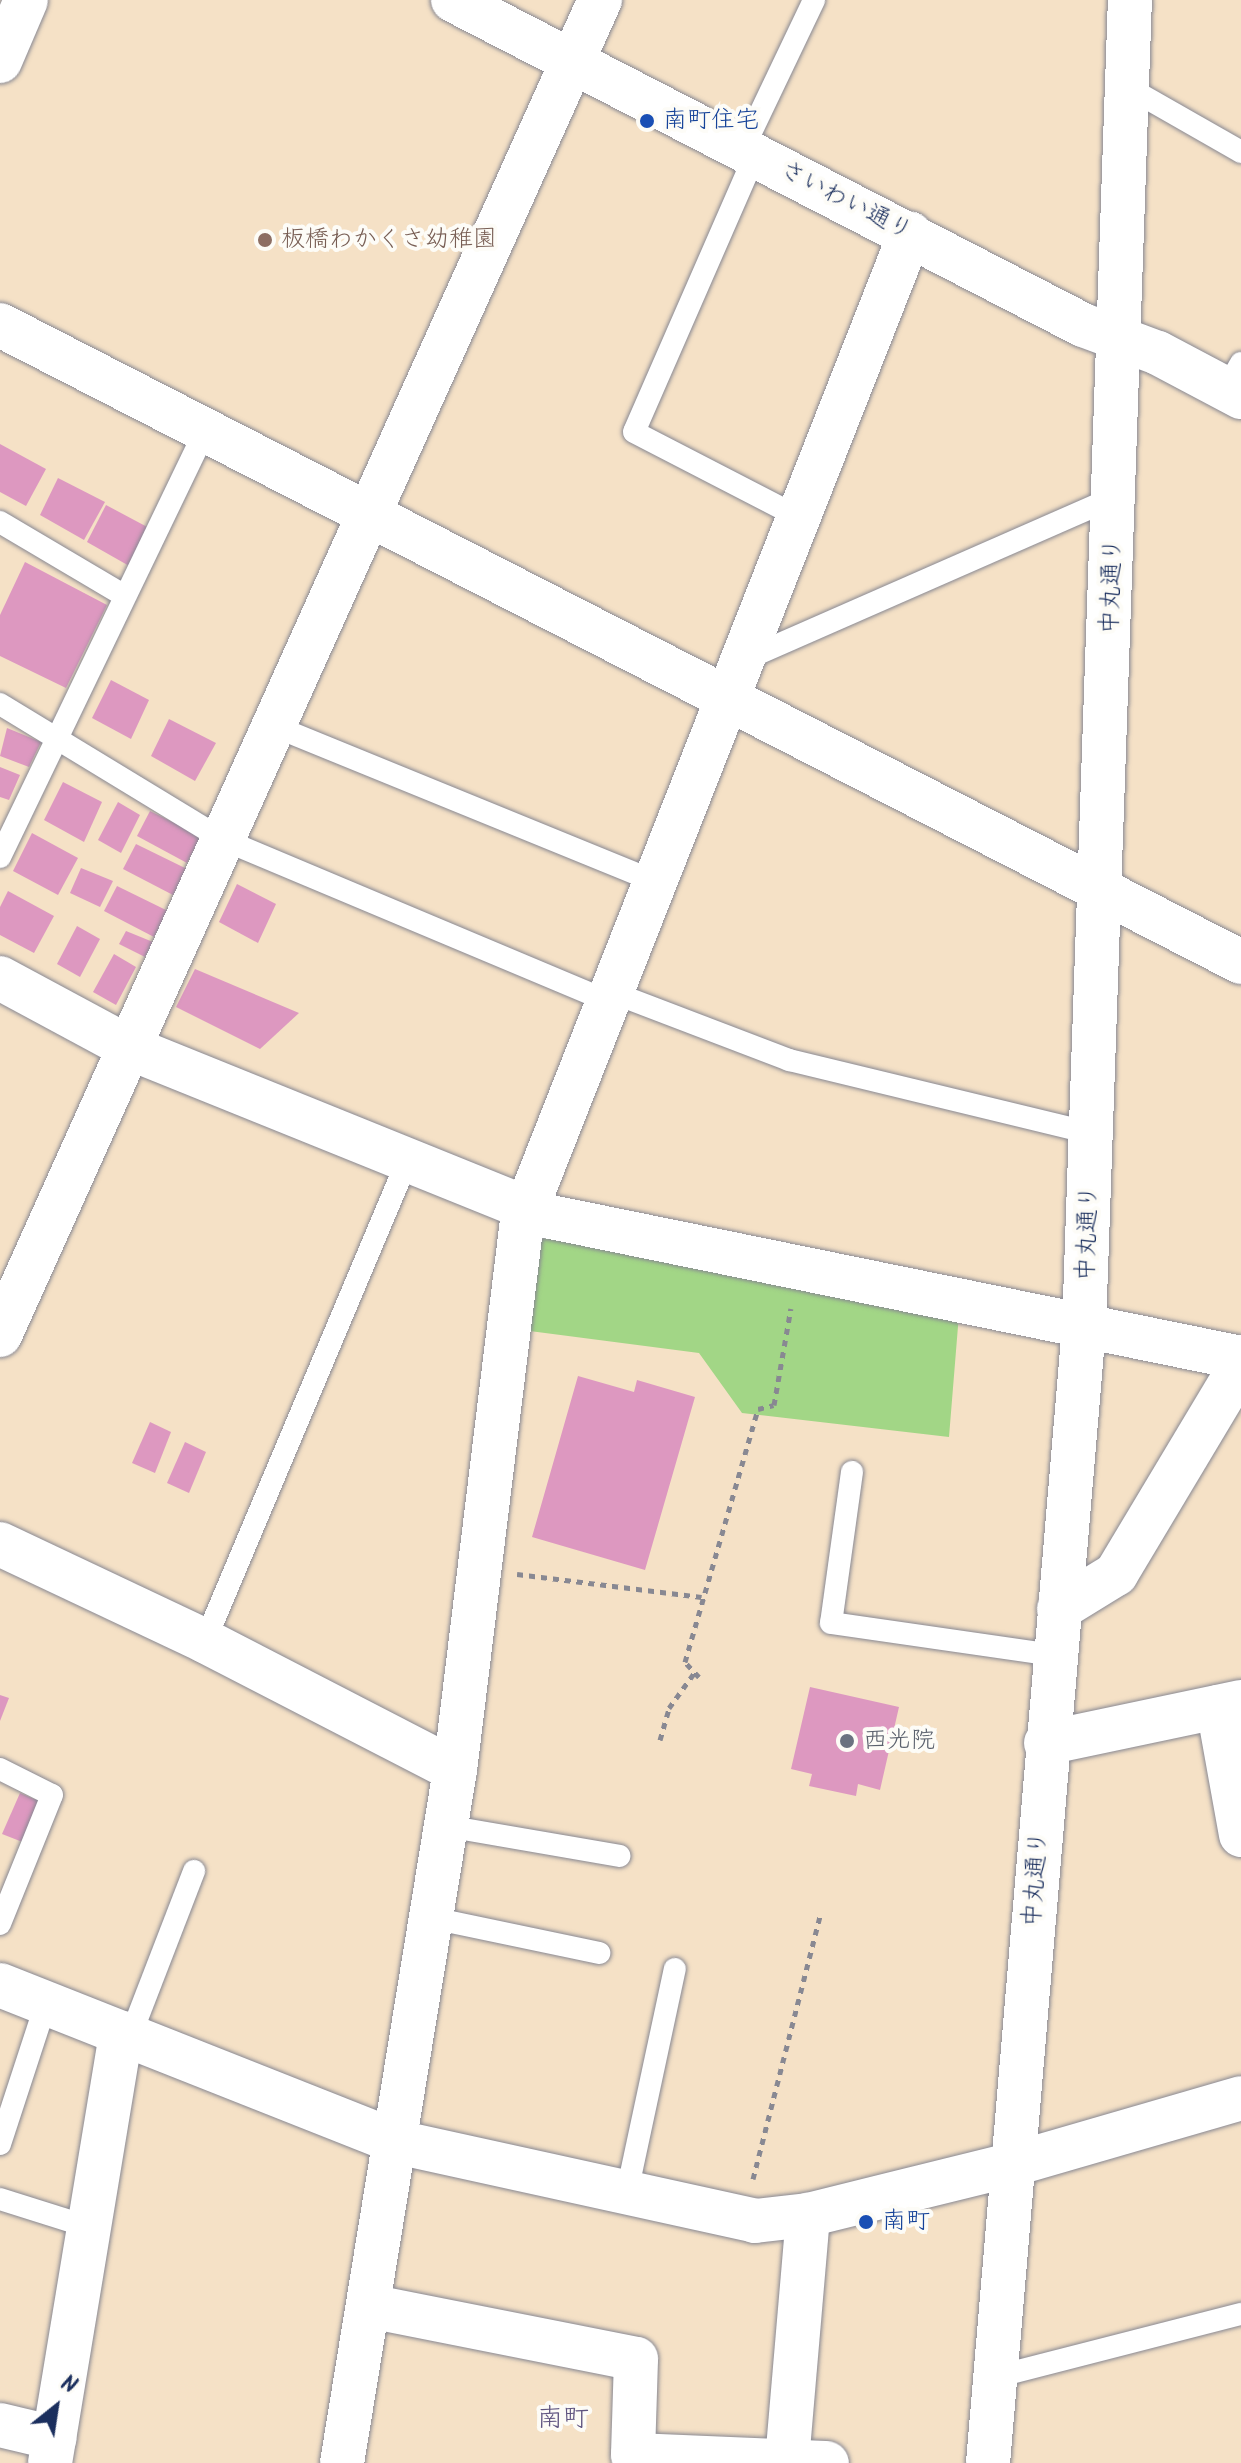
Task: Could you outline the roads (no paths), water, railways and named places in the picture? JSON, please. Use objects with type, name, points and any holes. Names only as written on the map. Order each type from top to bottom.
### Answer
[{"type":"street","points":[[0,61],[26,0]]},
{"type":"street","name":"さいわい通り","points":[[453,0],[1083,325],[1236,383]]},
{"type":"street","points":[[0,1335],[222,839],[371,516],[600,0]]},
{"type":"street","name":"中丸通り","points":[[988,2463],[1046,1743],[1084,1328],[1130,0]]},
{"type":"street","points":[[342,2463],[397,2142],[455,1770],[526,1206],[731,680],[910,234]]},
{"type":"street","points":[[0,325],[371,516],[731,680],[1100,890],[1241,962]]},
{"type":"street","points":[[0,978],[130,1048],[546,1216],[1241,1358]]},
{"type":"street","points":[[1059,1609],[1116,1574],[1241,1365]]},
{"type":"street","points":[[0,1544],[205,1641],[455,1770]]},
{"type":"street","points":[[1046,1743],[1229,1705],[1241,1835]]},
{"type":"street","points":[[0,1985],[397,2142],[765,2222],[808,2215],[1014,2164],[1241,2098]]},
{"type":"street","points":[[0,2425],[52,2451],[89,2227],[126,2035]]},
{"type":"street","points":[[369,2306],[636,2359],[632,2459],[777,2462],[808,2215]]},
{"type":"lane","points":[[797,516],[634,432],[814,0]]},
{"type":"lane","points":[[1129,88],[1241,152]]},
{"type":"lane","points":[[0,857],[205,431]]},
{"type":"lane","points":[[731,680],[1115,497]]},
{"type":"lane","points":[[0,522],[125,596]]},
{"type":"lane","points":[[0,704],[222,839],[609,996],[789,1060],[1091,1133]]},
{"type":"lane","points":[[274,726],[654,881]]},
{"type":"lane","points":[[205,1641],[408,1159]]},
{"type":"lane","points":[[852,1472],[831,1623],[1054,1655]]},
{"type":"lane","points":[[0,1769],[52,1795],[0,1924]]},
{"type":"lane","points":[[446,1826],[619,1856]]},
{"type":"lane","points":[[126,2035],[194,1871]]},
{"type":"lane","points":[[432,1918],[599,1953]]},
{"type":"lane","points":[[627,2192],[675,1969]]},
{"type":"lane","points":[[0,2144],[46,2003]]},
{"type":"lane","points":[[0,2199],[89,2227]]},
{"type":"lane","points":[[995,2377],[1241,2314]]},
{"type":"place","name":"南町住宅","points":[[647,121]]},
{"type":"place","name":"板橋わかくさ幼稚園","points":[[265,240]]},
{"type":"place","name":"西光院","points":[[847,1741]]},
{"type":"place","name":"南町","points":[[866,2222]]},
{"type":"district","name":"南町","points":[[563,2420]]}]
